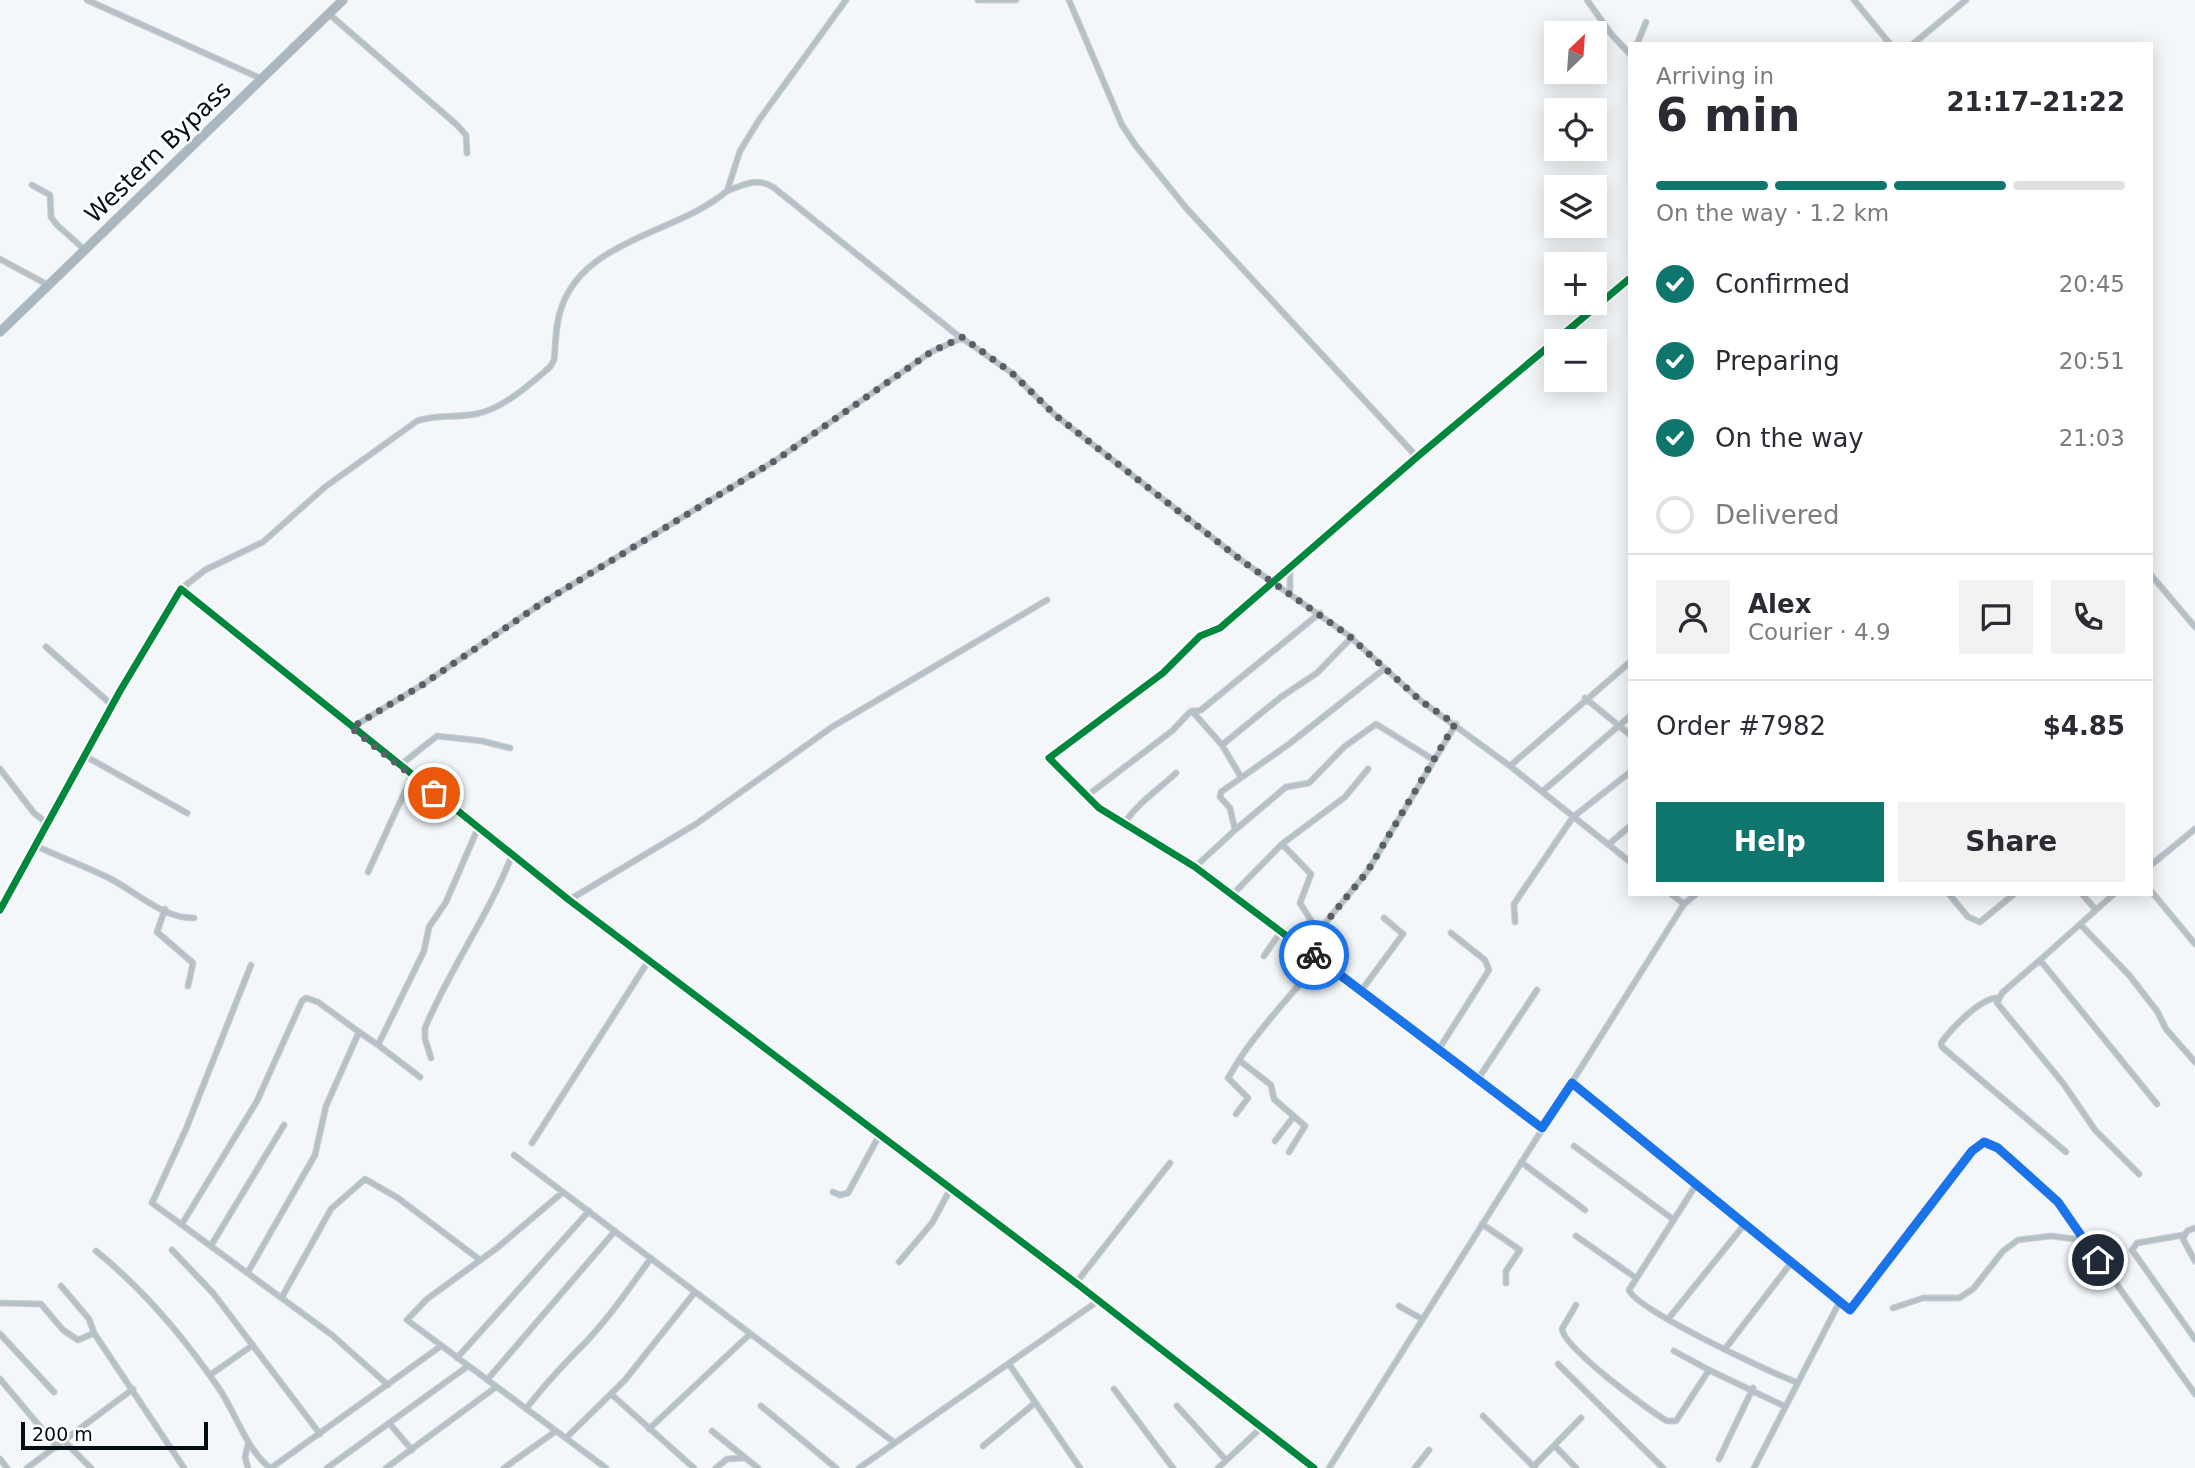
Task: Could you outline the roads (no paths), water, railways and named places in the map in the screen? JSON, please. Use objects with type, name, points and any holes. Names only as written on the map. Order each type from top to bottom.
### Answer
[{"type":"main road","name":"Western Bypass","points":[[0,332],[343,0]]},
{"type":"street","points":[[87,0],[262,79]]},
{"type":"street","points":[[727,191],[747,141],[846,0]]},
{"type":"street","points":[[978,0],[1016,0]]},
{"type":"street","points":[[1069,0],[1122,125],[1136,146],[1187,209],[1417,457]]},
{"type":"street","points":[[1587,0],[1612,35],[1628,51]]},
{"type":"street","points":[[1854,0],[1888,42]]},
{"type":"street","points":[[1915,42],[1966,0]]},
{"type":"street","points":[[329,14],[457,125],[466,135],[467,153]]},
{"type":"street","points":[[1638,42],[1646,22]]},
{"type":"street","points":[[0,910],[112,705],[181,589],[205,570],[263,542],[325,487],[417,421],[434,415],[478,414],[519,391],[550,367],[554,360],[561,308],[578,279],[597,260],[687,217],[727,191],[764,181],[962,337],[1012,373],[1055,415],[1245,563],[1320,613],[1352,638],[1421,701],[1543,791],[1628,860]]},
{"type":"street","points":[[32,185],[50,195],[51,217],[85,250]]},
{"type":"street","points":[[0,259],[48,285]]},
{"type":"street","points":[[1542,1128],[1233,894],[1100,808],[1051,761],[1050,755],[1163,673],[1200,635],[1220,628],[1417,457],[1628,280]]},
{"type":"street","points":[[351,728],[422,685],[542,603],[776,460],[931,352],[962,337]]},
{"type":"street","points":[[1290,568],[1290,594]]},
{"type":"street","points":[[2153,577],[2195,627]]},
{"type":"street","points":[[181,589],[351,728],[569,900],[1076,1283],[1314,1468]]},
{"type":"street","points":[[569,900],[696,824],[832,727],[1047,600]]},
{"type":"street","points":[[1088,795],[1192,711],[1201,710],[1320,613]]},
{"type":"street","points":[[1222,745],[1281,697],[1317,673],[1352,638]]},
{"type":"street","points":[[46,647],[112,705]]},
{"type":"street","points":[[1510,766],[1585,698],[1628,664]]},
{"type":"street","points":[[1235,830],[1230,808],[1219,795],[1384,669]]},
{"type":"street","points":[[1585,698],[1628,733]]},
{"type":"street","points":[[1192,711],[1222,745],[1241,777]]},
{"type":"street","points":[[1543,791],[1628,718]]},
{"type":"street","points":[[1195,867],[1286,787],[1309,783],[1344,747],[1376,724],[1434,760]]},
{"type":"street","points":[[1305,948],[1367,872],[1455,724]]},
{"type":"street","points":[[399,766],[437,736],[482,741],[509,748]]},
{"type":"street","points":[[85,756],[187,813]]},
{"type":"street","points":[[0,769],[34,813],[48,824]]},
{"type":"street","points":[[1233,894],[1282,844],[1345,797],[1367,769]]},
{"type":"street","points":[[1125,822],[1142,802],[1176,773]]},
{"type":"street","points":[[1515,922],[1514,904],[1573,817],[1628,774]]},
{"type":"street","points":[[368,872],[412,776]]},
{"type":"street","points":[[378,1045],[424,951],[430,924],[446,902],[478,828]]},
{"type":"street","points":[[1609,844],[1628,828]]},
{"type":"street","points":[[2153,863],[2195,829]]},
{"type":"street","points":[[1282,844],[1311,874],[1300,903],[1319,933]]},
{"type":"street","points":[[36,846],[110,878],[183,918],[194,918]]},
{"type":"street","points":[[431,1058],[425,1040],[425,1028],[455,966],[499,887],[512,855]]},
{"type":"street","points":[[2153,893],[2195,944]]},
{"type":"street","points":[[1674,896],[1684,904]]},
{"type":"street","points":[[1329,1468],[1684,904],[1694,896]]},
{"type":"street","points":[[1951,896],[1968,917],[1980,922],[2012,896]]},
{"type":"street","points":[[2084,896],[2096,910]]},
{"type":"street","points":[[2066,1152],[1942,1048],[1948,1034],[1964,1017],[1992,998],[1998,998],[2112,896]]},
{"type":"street","points":[[164,909],[156,929],[193,963],[188,986]]},
{"type":"street","points":[[1362,991],[1403,934],[1384,918]]},
{"type":"street","points":[[2080,923],[2129,975],[2157,1011],[2166,1029],[2195,1062]]},
{"type":"street","points":[[1264,956],[1281,931]]},
{"type":"street","points":[[1438,1049],[1489,970],[1485,960],[1451,933]]},
{"type":"street","points":[[532,1143],[649,960]]},
{"type":"street","points":[[1236,1114],[1248,1098],[1228,1078],[1259,1028],[1284,1005],[1320,960]]},
{"type":"street","points":[[2040,960],[2157,1104]]},
{"type":"street","points":[[251,965],[186,1129],[152,1200],[153,1205],[212,1244],[282,1297],[347,1347],[388,1385]]},
{"type":"street","points":[[1478,1079],[1537,990]]},
{"type":"street","points":[[182,1224],[257,1101],[302,1001],[306,998],[318,1002],[419,1077]]},
{"type":"street","points":[[1998,998],[1999,1007],[2063,1083],[2095,1130],[2139,1174]]},
{"type":"street","points":[[247,1272],[315,1156],[326,1106],[359,1032]]},
{"type":"street","points":[[1238,1060],[1271,1085],[1274,1099],[1305,1128],[1289,1152]]},
{"type":"street","points":[[1572,1083],[1850,1310],[1972,1151],[1984,1142],[1998,1148],[2058,1202],[2195,1394]]},
{"type":"street","points":[[1275,1141],[1294,1116]]},
{"type":"street","points":[[212,1244],[284,1125]]},
{"type":"street","points":[[833,1192],[844,1195],[850,1191],[880,1134]]},
{"type":"street","points":[[1574,1146],[1674,1220]]},
{"type":"street","points":[[514,1154],[895,1443]]},
{"type":"street","points":[[1521,1162],[1585,1210]]},
{"type":"street","points":[[1076,1283],[1170,1163]]},
{"type":"street","points":[[282,1297],[331,1209],[365,1179],[398,1198],[480,1260]]},
{"type":"street","points":[[1696,1185],[1629,1290],[1633,1297],[1668,1318],[1725,1349],[1796,1382]]},
{"type":"street","points":[[899,1262],[932,1223],[951,1188]]},
{"type":"street","points":[[563,1192],[480,1260],[427,1298],[408,1319],[606,1468]]},
{"type":"street","points":[[457,1358],[589,1211]]},
{"type":"street","points":[[1482,1224],[1520,1250],[1506,1271],[1506,1283]]},
{"type":"street","points":[[1668,1318],[1744,1224]]},
{"type":"street","points":[[2195,1228],[2183,1235],[2137,1243],[2132,1250],[2195,1339]]},
{"type":"street","points":[[487,1380],[615,1231]]},
{"type":"street","points":[[2183,1235],[2184,1243],[2195,1261]]},
{"type":"street","points":[[1576,1236],[1636,1278]]},
{"type":"street","points":[[1893,1308],[1923,1298],[1959,1298],[1973,1289],[2003,1251],[2018,1241],[2051,1236],[2084,1240]]},
{"type":"street","points":[[172,1250],[213,1293],[320,1434]]},
{"type":"street","points":[[96,1251],[162,1313],[210,1375],[236,1413],[248,1443],[270,1468],[442,1346]]},
{"type":"street","points":[[526,1409],[549,1378],[584,1343],[626,1293],[651,1258]]},
{"type":"street","points":[[1725,1349],[1791,1263]]},
{"type":"street","points":[[61,1286],[89,1319],[94,1333],[184,1468]]},
{"type":"street","points":[[566,1438],[611,1394],[695,1292]]},
{"type":"street","points":[[859,1468],[1098,1301]]},
{"type":"street","points":[[0,1303],[41,1304],[63,1330],[78,1340],[94,1333]]},
{"type":"street","points":[[1754,1468],[1839,1303]]},
{"type":"street","points":[[1576,1305],[1562,1329],[1564,1337],[1583,1357],[1667,1421],[1676,1421],[1709,1370]]},
{"type":"street","points":[[1399,1306],[1422,1319]]},
{"type":"street","points":[[0,1334],[54,1392]]},
{"type":"street","points":[[649,1429],[750,1334]]},
{"type":"street","points":[[210,1375],[253,1345]]},
{"type":"street","points":[[1674,1351],[1709,1370],[1753,1388],[1784,1406]]},
{"type":"street","points":[[1009,1364],[1080,1468]]},
{"type":"street","points":[[1558,1364],[1610,1412],[1663,1468]]},
{"type":"street","points":[[327,1468],[468,1366]]},
{"type":"street","points":[[0,1379],[57,1447]]},
{"type":"street","points":[[386,1468],[496,1387]]},
{"type":"street","points":[[1719,1459],[1753,1388]]},
{"type":"street","points":[[27,1468],[133,1389]]},
{"type":"street","points":[[1114,1389],[1173,1468]]},
{"type":"street","points":[[611,1394],[694,1468]]},
{"type":"street","points":[[983,1446],[1035,1403]]},
{"type":"street","points":[[761,1406],[836,1468]]},
{"type":"street","points":[[1177,1406],[1226,1460]]},
{"type":"street","points":[[1483,1416],[1534,1467],[1581,1418]]},
{"type":"street","points":[[388,1423],[412,1450]]},
{"type":"street","points":[[1218,1468],[1263,1426]]},
{"type":"street","points":[[504,1468],[556,1431]]},
{"type":"street","points":[[712,1431],[758,1468]]},
{"type":"street","points":[[64,1441],[91,1468]]},
{"type":"street","points":[[248,1443],[245,1457],[248,1468]]},
{"type":"street","points":[[1555,1446],[1576,1468]]},
{"type":"street","points":[[1415,1468],[1429,1450]]},
{"type":"street","points":[[716,1468],[724,1460],[745,1458]]},
{"type":"street","points":[[0,1459],[7,1468]]}]
